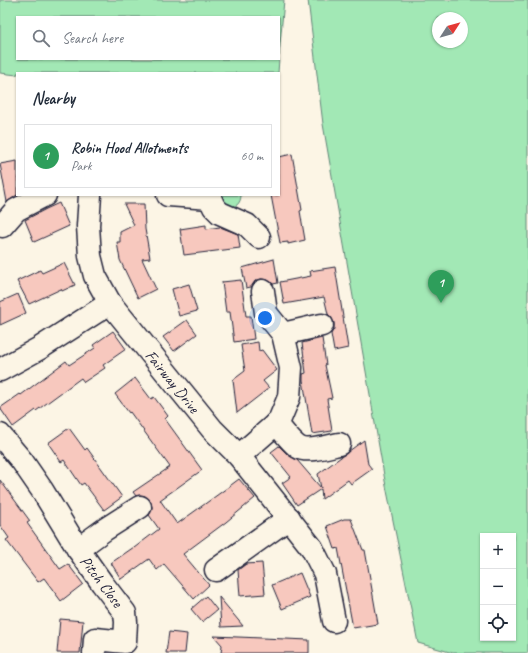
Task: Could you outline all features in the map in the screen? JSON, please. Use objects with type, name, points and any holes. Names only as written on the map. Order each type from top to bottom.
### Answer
[{"type":"street","points":[[2,226],[16,210],[43,196]]},
{"type":"street","name":"Fairway Drive","points":[[90,196],[88,226],[90,256],[95,276],[110,303],[212,429],[239,456],[312,548],[325,574],[334,621]]},
{"type":"street","points":[[187,196],[206,197],[220,213],[247,225],[259,237]]},
{"type":"street","points":[[239,456],[278,422],[289,397],[291,368],[283,334],[266,313],[263,291]]},
{"type":"street","points":[[0,370],[40,348],[110,303]]},
{"type":"street","points":[[283,334],[322,325]]},
{"type":"street","points":[[278,422],[286,435],[298,448],[313,450],[339,444]]},
{"type":"street","name":"Pitch Close","points":[[0,435],[22,461],[42,490],[78,549],[126,613],[125,642],[95,640],[94,653]]},
{"type":"street","name":"Pitch Close","points":[[78,549],[140,507]]},
{"type":"street","points":[[216,570],[288,518]]},
{"type":"green space","points":[[0,0],[284,0],[280,45],[280,16],[16,16],[16,60],[279,60],[278,72],[16,72],[16,75],[0,73]]},
{"type":"green space","points":[[308,0],[528,0],[528,653],[453,653],[418,643],[385,481],[323,124]]},
{"type":"green space","points":[[218,196],[241,196],[237,205],[227,208]]},
{"type":"building","points":[[292,154],[302,210],[300,211],[305,240],[288,244],[288,242],[280,243],[271,196],[280,196],[280,157]]},
{"type":"building","points":[[16,161],[16,196],[7,202],[0,164]]},
{"type":"building","points":[[59,203],[69,226],[34,242],[25,220]]},
{"type":"building","points":[[124,204],[144,204],[145,229],[150,258],[142,259],[156,289],[138,298],[120,260],[117,242],[120,242],[120,232],[134,225]]},
{"type":"building","points":[[206,225],[206,229],[220,227],[238,234],[240,248],[184,255],[180,229]]},
{"type":"building","points":[[274,259],[278,283],[273,284],[268,280],[261,279],[255,281],[251,287],[246,288],[242,268]]},
{"type":"building","points":[[64,263],[75,285],[62,291],[61,289],[29,304],[17,281],[40,270],[42,273]]},
{"type":"building","points":[[335,267],[348,348],[334,351],[331,334],[334,329],[334,323],[328,314],[324,297],[284,304],[280,282],[311,276],[310,271]]},
{"type":"building","points":[[241,280],[246,316],[251,316],[254,339],[234,342],[230,312],[226,312],[222,282]]},
{"type":"building","points":[[189,284],[197,311],[179,316],[172,289]]},
{"type":"building","points":[[18,294],[26,313],[0,325],[0,302]]},
{"type":"building","points":[[187,320],[197,334],[174,351],[163,337]]},
{"type":"building","points":[[113,331],[126,349],[103,365],[105,368],[84,382],[81,378],[13,427],[0,408],[20,394],[21,395],[66,361],[69,365],[95,348],[93,345]]},
{"type":"building","points":[[322,338],[325,365],[332,398],[327,399],[332,431],[312,434],[303,380],[303,374],[306,373],[302,343]]},
{"type":"building","points":[[258,342],[259,351],[262,350],[277,370],[263,381],[269,388],[237,413],[233,380],[245,371],[241,345]]},
{"type":"building","points":[[135,378],[151,399],[154,397],[168,416],[165,419],[202,470],[160,500],[177,524],[239,479],[255,498],[183,554],[209,585],[194,599],[164,564],[157,570],[149,559],[121,579],[111,563],[159,529],[149,515],[152,507],[150,500],[145,496],[136,496],[133,492],[170,467],[115,394]]},
{"type":"building","points":[[69,428],[85,450],[87,448],[122,497],[104,510],[84,483],[81,485],[64,460],[61,462],[48,443]]},
{"type":"building","points":[[364,440],[368,464],[372,469],[351,484],[348,480],[322,499],[321,489],[297,505],[282,483],[291,477],[271,452],[279,446],[288,455],[297,460],[321,488],[318,474]]},
{"type":"building","points":[[0,480],[30,521],[27,523],[60,569],[68,564],[83,584],[61,601],[44,578],[38,582],[6,540],[9,538],[0,525]]},
{"type":"building","points":[[344,519],[351,519],[363,550],[365,550],[378,624],[353,628],[338,548],[335,549],[327,526]]},
{"type":"building","points":[[262,563],[265,594],[240,596],[238,570],[246,564]]},
{"type":"building","points":[[300,573],[310,597],[282,609],[272,585]]},
{"type":"building","points":[[206,596],[217,610],[202,622],[191,609]]},
{"type":"building","points":[[219,597],[243,626],[221,627]]},
{"type":"building","points":[[60,619],[83,621],[80,653],[57,653]]},
{"type":"building","points":[[169,632],[187,634],[185,653],[166,653]]},
{"type":"building","points":[[214,636],[309,640],[309,653],[221,653],[222,645]]},
{"type":"place","name":"Robin Hood Allotments","points":[[441,303]]}]
